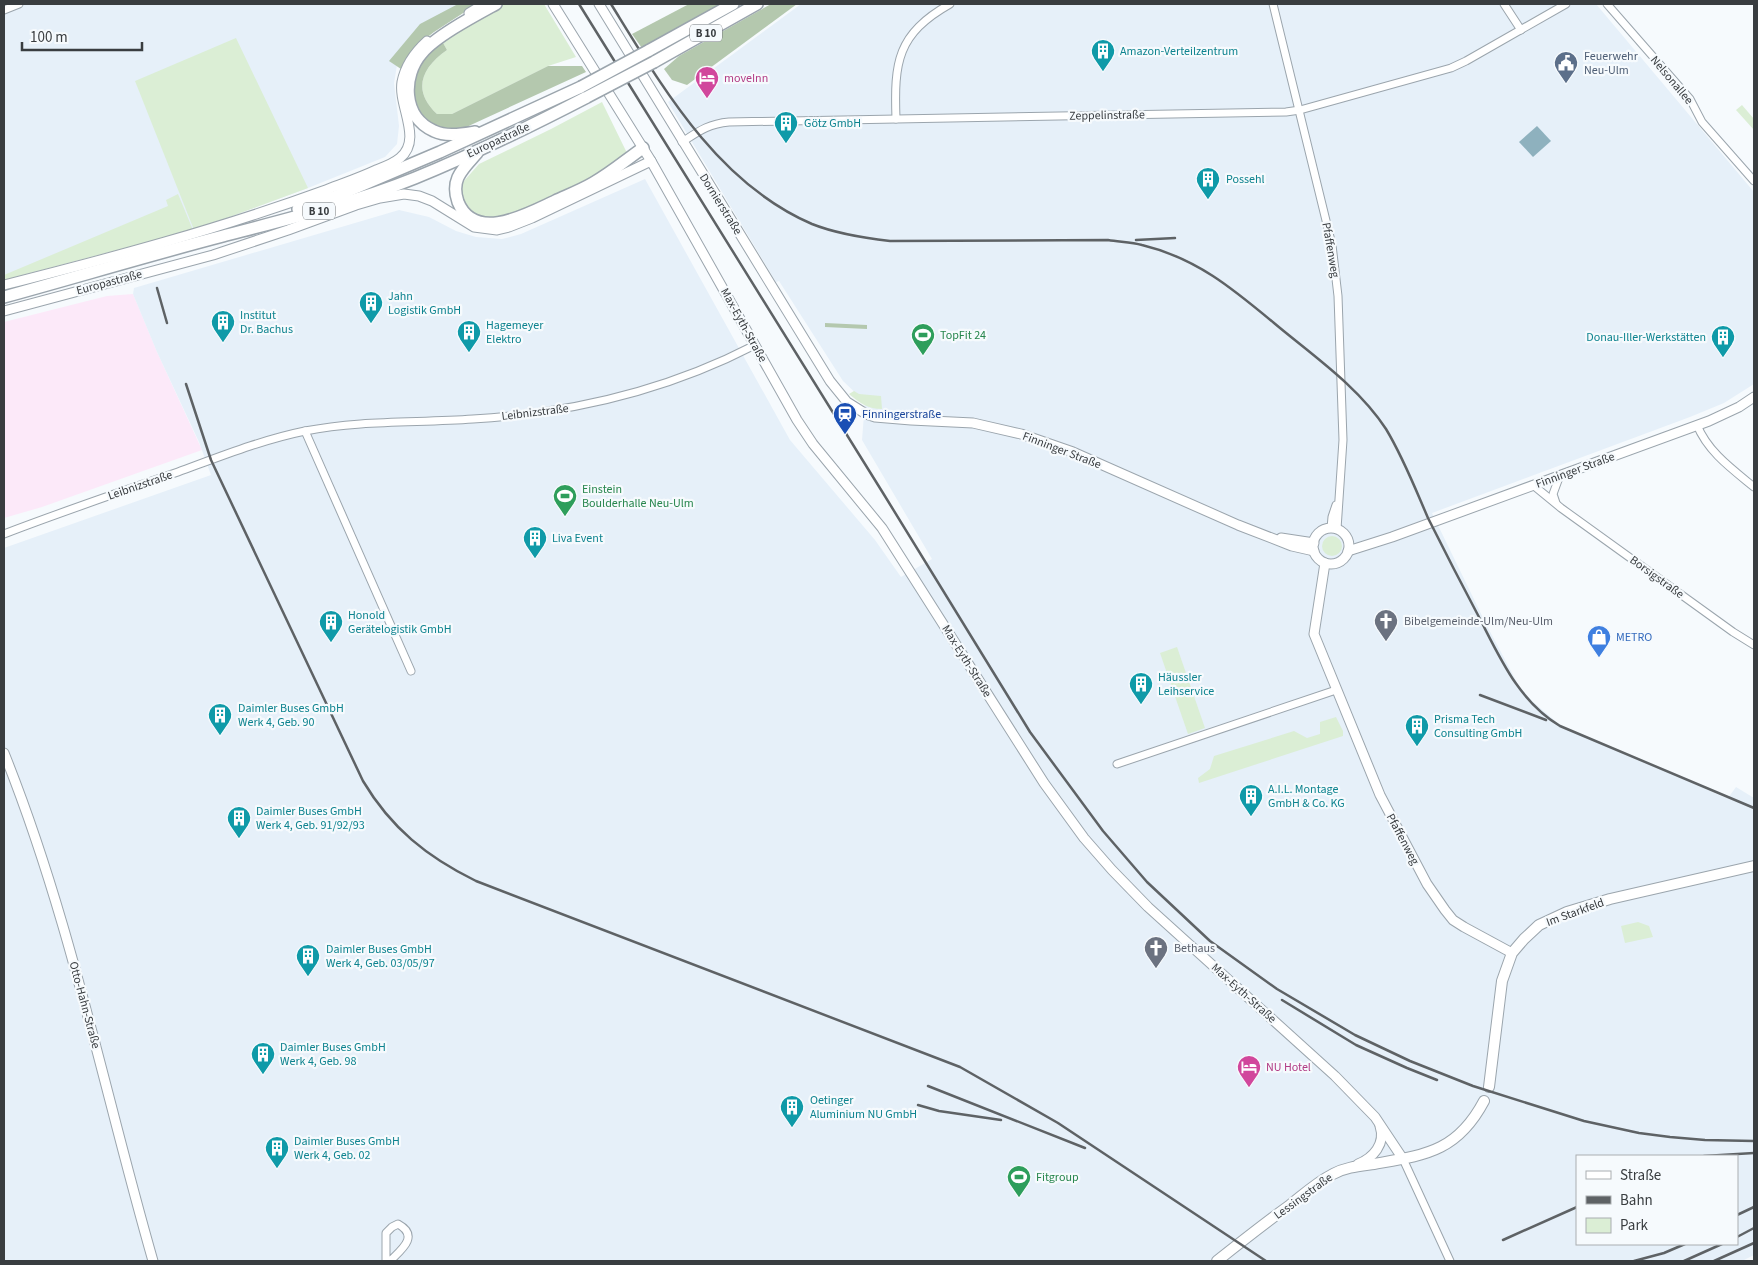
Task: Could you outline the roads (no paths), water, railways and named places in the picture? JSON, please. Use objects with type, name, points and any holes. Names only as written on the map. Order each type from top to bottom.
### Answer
[{"type":"highway","points":[[487,131],[456,134],[434,131],[415,116],[410,104],[408,84],[415,64],[422,52],[496,4]]},
{"type":"highway","name":"Europastraße","points":[[4,297],[222,236],[290,220],[414,178],[482,148],[584,92],[648,51],[733,4]]},
{"type":"highway","name":"Europastraße","points":[[222,236],[334,197],[654,62],[757,4]]},
{"type":"highway","points":[[482,148],[457,177],[456,196],[465,214],[476,221],[497,224],[530,213],[593,183],[643,148]]},
{"type":"highway","points":[[350,182],[420,160]]},
{"type":"highway","name":"B 10","points":[[356,205],[414,178]]},
{"type":"main road","name":"Im Starkfeld","points":[[1489,1087],[1502,981],[1512,953],[1542,923],[1568,912],[1610,899],[1754,866]]},
{"type":"main road","points":[[1403,1159],[1429,1153],[1454,1139],[1469,1125],[1484,1101]]},
{"type":"main road","name":"Lessingstraße","points":[[1217,1261],[1321,1181],[1333,1174],[1348,1168],[1403,1159]]},
{"type":"street","points":[[4,10],[19,4]]},
{"type":"street","name":"Europastraße","points":[[4,285],[238,221],[350,182],[392,163],[406,151],[409,141],[410,132],[402,95],[402,83],[410,61],[418,49],[431,38],[484,4]]},
{"type":"street","name":"Max-Eyth-Straße","points":[[553,4],[651,161],[797,420],[813,444],[882,528],[1044,783],[1084,838],[1148,907],[1321,1062],[1362,1102],[1403,1159],[1450,1261]]},
{"type":"street","name":"Dornierstraße","points":[[599,4],[830,381],[847,402]]},
{"type":"street","points":[[896,119],[896,73],[902,50],[908,39],[928,18],[950,4]]},
{"type":"street","name":"Pfaffenweg","points":[[1273,4],[1332,245],[1338,296],[1343,440],[1334,529]]},
{"type":"street","points":[[1504,4],[1521,30]]},
{"type":"street","name":"Zeppelinstraße","points":[[682,142],[704,127],[716,124],[1286,112],[1300,110],[1451,68],[1566,4]]},
{"type":"street","name":"Nelsonallee","points":[[1607,4],[1690,99],[1702,122],[1754,181]]},
{"type":"street","name":"Europastraße","points":[[4,311],[213,255],[356,205],[404,194],[419,196],[432,201],[474,227],[497,230],[532,218],[651,161]]},
{"type":"street","name":"Leibnizstraße","points":[[4,534],[234,451],[305,431],[378,422],[473,419],[552,412],[615,398],[669,383],[723,361],[755,345]]},
{"type":"street","name":"Finninger Straße","points":[[1328,563],[1342,561],[1349,549],[1392,537],[1697,425],[1727,413],[1754,397]]},
{"type":"street","name":"Finninger Straße","points":[[847,402],[859,411],[875,417],[972,423],[1022,434],[1073,452],[1238,525],[1292,546],[1314,547]]},
{"type":"street","points":[[1697,425],[1710,448],[1754,487]]},
{"type":"street","points":[[305,431],[411,671]]},
{"type":"street","points":[[1560,475],[1553,496],[1561,508]]},
{"type":"street","name":"Borsigstraße","points":[[1534,485],[1561,508],[1733,632],[1754,645]]},
{"type":"street","points":[[1328,563],[1319,559],[1314,547],[1315,538],[1321,531],[1334,529],[1346,537],[1349,549]]},
{"type":"street","name":"Pfaffenweg","points":[[1328,563],[1314,634],[1380,796],[1435,898],[1454,920],[1512,953]]},
{"type":"street","points":[[1116,764],[1336,690]]},
{"type":"street","name":"Otto-Hahn-Straße","points":[[5,758],[34,833],[74,960],[153,1261]]},
{"type":"street","points":[[1348,1168],[1368,1159],[1380,1144],[1382,1131],[1374,1117]]},
{"type":"street","points":[[386,1261],[386,1233],[398,1224],[404,1227],[408,1234],[408,1239],[404,1248],[390,1261]]},
{"type":"water","points":[[1537,126],[1551,141],[1533,157],[1519,142]]},
{"type":"railway","points":[[579,4],[1030,732],[1103,831],[1147,882],[1210,941],[1277,989],[1355,1035],[1410,1061],[1473,1086],[1584,1121],[1639,1133],[1670,1137],[1754,1141]]},
{"type":"railway","points":[[611,4],[672,100],[720,159],[748,184],[778,206],[812,224],[851,235],[890,241],[1108,240],[1134,243],[1180,258],[1228,286],[1334,372],[1375,413],[1398,450],[1428,518],[1496,650],[1512,678],[1533,704],[1560,726],[1754,808]]},
{"type":"railway","points":[[1136,240],[1175,238]]},
{"type":"railway","points":[[157,288],[167,323]]},
{"type":"railway","points":[[186,384],[211,460],[363,781],[386,813],[412,840],[442,862],[476,881],[960,1067],[1058,1123],[1266,1261]]},
{"type":"railway","points":[[1480,695],[1546,720]]},
{"type":"railway","points":[[1282,1000],[1356,1045],[1437,1080]]},
{"type":"railway","points":[[928,1086],[1085,1148]]},
{"type":"railway","points":[[918,1105],[939,1111],[1001,1120]]},
{"type":"railway","points":[[1721,1155],[1754,1153]]},
{"type":"railway","points":[[1503,1240],[1576,1207]]},
{"type":"railway","points":[[1738,1215],[1754,1207]]},
{"type":"railway","points":[[1738,1236],[1754,1228]]},
{"type":"railway","points":[[1714,1261],[1754,1243]]},
{"type":"railway","points":[[1634,1261],[1664,1253],[1683,1245]]},
{"type":"railway","points":[[1684,1261],[1720,1245]]},
{"type":"place","name":"Amazon-Verteilzentrum","points":[[1103,72]]},
{"type":"place","name":"Feuerwehr Neu-Ulm","points":[[1566,84]]},
{"type":"place","name":"moveInn","points":[[707,99]]},
{"type":"place","name":"Götz GmbH","points":[[786,144]]},
{"type":"place","name":"Possehl","points":[[1208,200]]},
{"type":"place","name":"Jahn Logistik GmbH","points":[[371,324]]},
{"type":"place","name":"Institut Dr. Bachus","points":[[223,343]]},
{"type":"place","name":"Hagemeyer Elektro","points":[[469,353]]},
{"type":"place","name":"TopFit 24","points":[[923,356]]},
{"type":"place","name":"Donau-Iller-Werkstätten","points":[[1723,358]]},
{"type":"place","name":"Finningerstraße","points":[[845,435]]},
{"type":"place","name":"Einstein Boulderhalle Neu-Ulm","points":[[565,517]]},
{"type":"place","name":"Liva Event","points":[[535,559]]},
{"type":"place","name":"Bibelgemeinde-Ulm/Neu-Ulm","points":[[1386,642]]},
{"type":"place","name":"Honold Gerätelogistik GmbH","points":[[331,643]]},
{"type":"place","name":"METRO","points":[[1599,658]]},
{"type":"place","name":"Häussler Leihservice","points":[[1141,705]]},
{"type":"place","name":"Daimler Buses GmbH Werk 4, Geb. 90","points":[[220,736]]},
{"type":"place","name":"Prisma Tech Consulting GmbH","points":[[1417,747]]},
{"type":"place","name":"A.I.L. Montage GmbH & Co. KG","points":[[1251,817]]},
{"type":"place","name":"Daimler Buses GmbH Werk 4, Geb. 91/92/93","points":[[239,839]]},
{"type":"place","name":"Bethaus","points":[[1156,969]]},
{"type":"place","name":"Daimler Buses GmbH Werk 4, Geb. 03/05/97","points":[[308,977]]},
{"type":"place","name":"Daimler Buses GmbH Werk 4, Geb. 98","points":[[263,1075]]},
{"type":"place","name":"NU Hotel","points":[[1249,1088]]},
{"type":"place","name":"Oetinger Aluminium NU GmbH","points":[[792,1128]]},
{"type":"place","name":"Daimler Buses GmbH Werk 4, Geb. 02","points":[[277,1169]]},
{"type":"place","name":"Fitgroup","points":[[1019,1198]]}]
